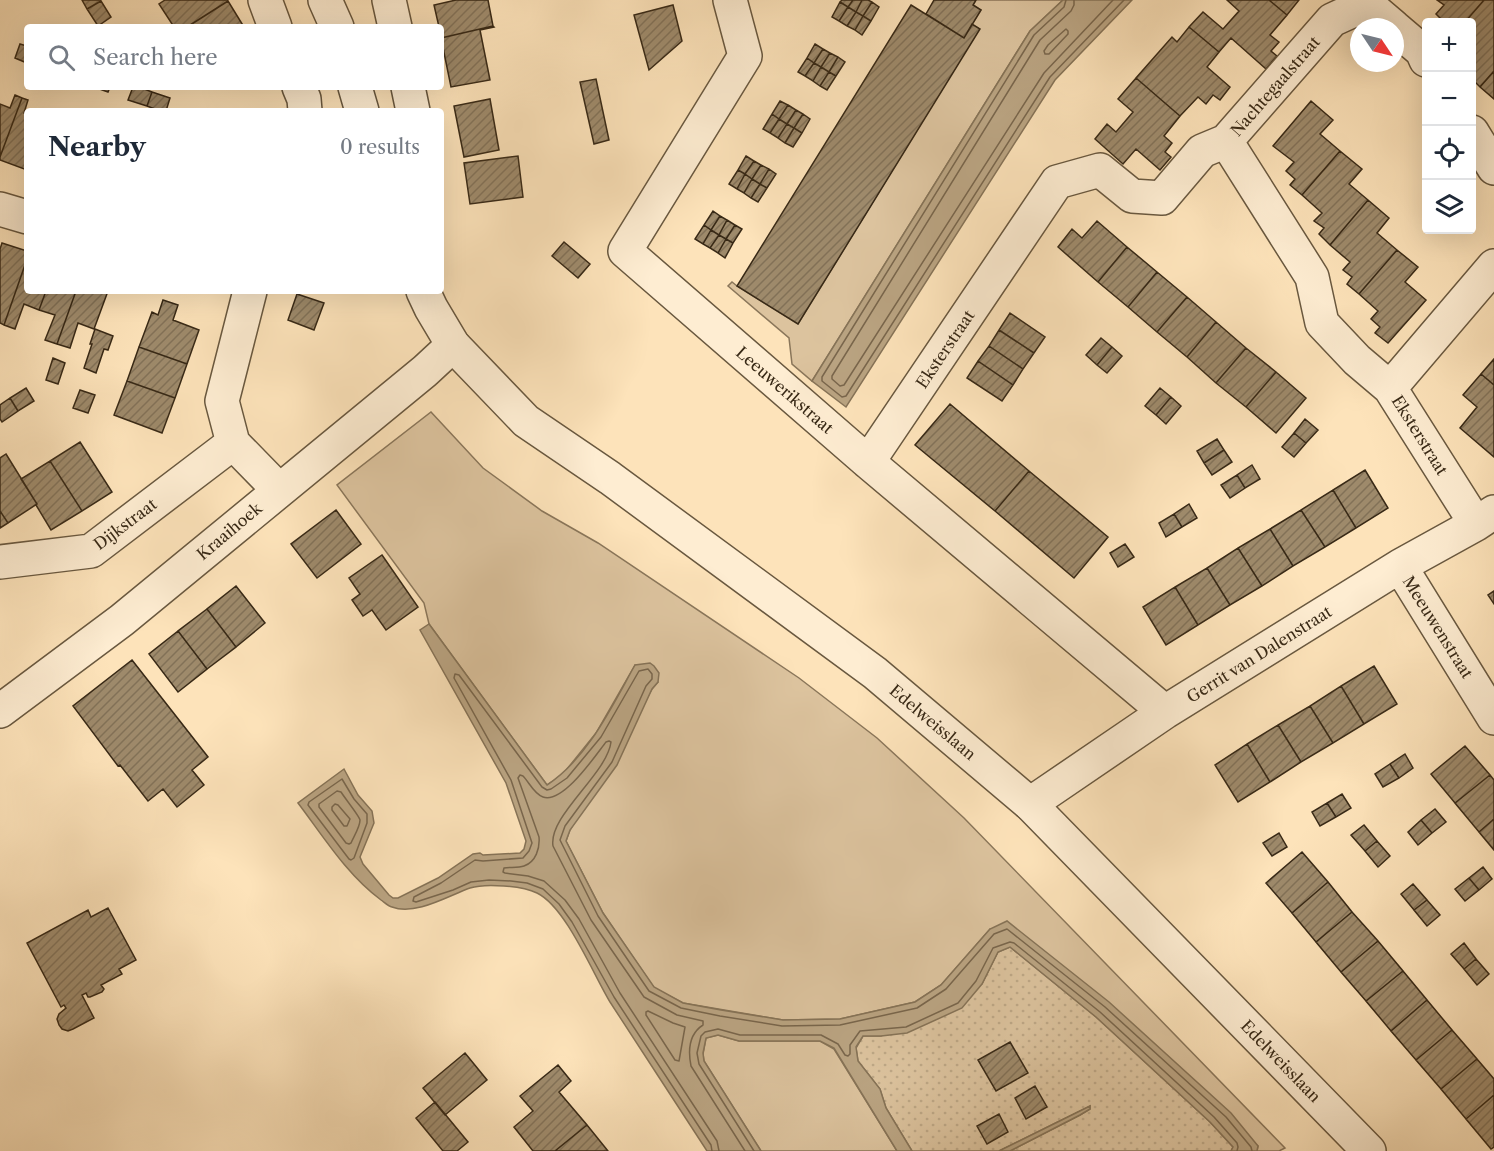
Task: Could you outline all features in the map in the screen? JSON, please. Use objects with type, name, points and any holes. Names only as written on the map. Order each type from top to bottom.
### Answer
[{"type":"street","points":[[265,0],[275,24]]},
{"type":"street","points":[[325,0],[336,24]]},
{"type":"street","points":[[389,0],[394,24]]},
{"type":"street","name":"Leeuwerikstraat","points":[[730,0],[745,56],[626,251],[868,462],[1165,712]]},
{"type":"street","name":"Nachtegaalstraat","points":[[1100,170],[1132,196],[1162,198],[1202,151],[1226,141],[1332,20],[1367,4],[1383,18]]},
{"type":"street","name":"Nachtegaalstraat","points":[[1404,36],[1422,51]]},
{"type":"street","points":[[300,90],[305,108]]},
{"type":"street","points":[[356,90],[361,108]]},
{"type":"street","points":[[409,90],[412,108]]},
{"type":"street","points":[[1476,139],[1494,168]]},
{"type":"street","name":"Eksterstraat","points":[[1226,141],[1312,277],[1322,323],[1357,360],[1390,388],[1485,518]]},
{"type":"street","name":"Eksterstraat","points":[[868,462],[1057,183],[1100,170]]},
{"type":"street","points":[[0,209],[24,216]]},
{"type":"street","points":[[1390,388],[1494,266]]},
{"type":"street","points":[[249,294],[222,401],[233,443],[279,490]]},
{"type":"street","name":"Edelweisslaan","points":[[424,294],[453,345],[526,421],[610,477],[875,673],[1030,804],[1369,1151]]},
{"type":"street","name":"Kraaihoek","points":[[0,711],[122,620],[425,371],[453,345]]},
{"type":"street","name":"Dijkstraat","points":[[0,562],[91,551],[233,443]]},
{"type":"street","name":"Gerrit van Dalenstraat","points":[[1030,804],[1165,712],[1400,566],[1485,518]]},
{"type":"street","name":"Meeuwenstraat","points":[[1400,566],[1494,718]]},
{"type":"shaded area","points":[[976,0],[1063,0],[1030,31],[812,381],[792,364],[789,338],[728,286],[732,282],[798,324],[979,29],[972,24],[981,10],[973,5]]},
{"type":"shaded area","points":[[431,412],[483,468],[542,511],[598,543],[799,678],[877,738],[964,818],[1285,1148],[1279,1151],[1257,1151],[1258,1146],[990,929],[941,985],[915,1002],[840,1019],[783,1020],[683,1003],[654,988],[603,913],[566,841],[570,830],[658,682],[635,665],[596,733],[563,774],[547,785],[429,624],[424,603],[337,485]]},
{"type":"shaded area","points":[[1010,947],[1096,1017],[1210,1122],[1233,1147],[1231,1151],[1010,1151],[1080,1115],[1090,1109],[1090,1106],[999,1151],[912,1151],[886,1108],[880,1089],[858,1061],[856,1048],[863,1036],[881,1036],[982,984],[998,952]]},
{"type":"shaded area","points":[[718,1035],[739,1041],[820,1041],[834,1049],[897,1151],[761,1151],[704,1061],[706,1038]]},
{"type":"water","points":[[1063,0],[1132,0],[1055,80],[846,407],[812,381],[1030,31]]},
{"type":"water","points":[[429,624],[547,785],[562,774],[587,746],[635,665],[650,663],[659,673],[658,682],[652,689],[617,765],[570,830],[566,841],[603,913],[654,987],[683,1003],[721,1010],[783,1020],[840,1019],[915,1002],[941,985],[990,929],[1007,921],[1109,1002],[1231,1113],[1258,1146],[1257,1151],[1231,1151],[1233,1147],[1210,1122],[1096,1017],[1010,947],[998,952],[982,984],[962,1008],[907,1033],[863,1036],[856,1047],[858,1061],[880,1089],[886,1108],[912,1151],[897,1151],[834,1048],[820,1041],[739,1041],[718,1035],[706,1038],[704,1061],[761,1151],[707,1151],[610,1002],[568,926],[548,901],[537,893],[522,889],[477,886],[421,907],[401,909],[391,906],[369,890],[346,867],[298,803],[344,769],[358,795],[372,811],[374,823],[360,857],[363,864],[393,898],[398,898],[438,878],[473,854],[520,853],[524,849],[526,841],[506,783],[420,630]]},
{"type":"water","points":[[1090,1106],[1090,1109],[1080,1115],[1010,1151],[999,1151]]},
{"type":"building","points":[[82,0],[100,0],[101,1],[87,9]]},
{"type":"building","points":[[165,0],[228,1],[192,24],[172,24],[159,4]]},
{"type":"building","points":[[456,0],[488,0],[493,26],[444,37],[444,24],[438,24],[434,5]]},
{"type":"building","points":[[853,0],[848,7],[840,2]]},
{"type":"building","points":[[853,0],[862,0],[856,12],[848,7]]},
{"type":"building","points":[[862,0],[872,2],[863,16],[856,12]]},
{"type":"building","points":[[934,0],[976,0],[973,5],[981,10],[964,38],[926,14]]},
{"type":"building","points":[[1227,0],[1269,0],[1287,15],[1270,35],[1279,42],[1271,51],[1277,56],[1266,69],[1231,38],[1219,52],[1189,27],[1203,12],[1223,29],[1239,11]]},
{"type":"building","points":[[1269,0],[1299,0],[1287,15]]},
{"type":"building","points":[[1437,0],[1484,0],[1468,18],[1440,18],[1436,14],[1444,5]]},
{"type":"building","points":[[1484,0],[1494,0],[1494,71],[1480,87],[1476,83],[1476,18],[1468,18]]},
{"type":"building","points":[[101,1],[111,17],[101,24],[97,24],[87,9]]},
{"type":"building","points":[[228,1],[242,24],[192,24]]},
{"type":"building","points":[[840,2],[848,7],[839,21],[832,17]]},
{"type":"building","points":[[872,2],[879,7],[871,21],[863,16]]},
{"type":"building","points":[[673,5],[682,41],[649,70],[634,15]]},
{"type":"building","points":[[911,5],[964,38],[972,24],[980,29],[798,324],[737,286]]},
{"type":"building","points":[[848,7],[856,12],[847,26],[839,21]]},
{"type":"building","points":[[856,12],[863,16],[855,30],[847,26]]},
{"type":"building","points":[[863,16],[871,21],[862,35],[855,30]]},
{"type":"building","points":[[493,26],[480,30],[490,80],[451,87],[444,53],[444,37]]},
{"type":"building","points":[[1189,27],[1219,52],[1207,67],[1230,87],[1220,100],[1213,95],[1206,104],[1198,97],[1180,116],[1136,78],[1172,37],[1177,42]]},
{"type":"building","points":[[20,44],[24,45],[24,62],[15,58]]},
{"type":"building","points":[[815,44],[823,49],[814,63],[807,58]]},
{"type":"building","points":[[823,49],[830,53],[821,67],[814,63]]},
{"type":"building","points":[[830,53],[838,57],[829,72],[821,67]]},
{"type":"building","points":[[838,57],[845,62],[836,76],[829,72]]},
{"type":"building","points":[[807,58],[814,63],[805,76],[798,72]]},
{"type":"building","points":[[814,63],[821,67],[813,81],[805,76]]},
{"type":"building","points":[[821,67],[829,72],[820,86],[813,81]]},
{"type":"building","points":[[1494,71],[1494,99],[1480,87]]},
{"type":"building","points":[[829,72],[836,76],[827,90],[820,86]]},
{"type":"building","points":[[1136,78],[1180,116],[1164,136],[1172,143],[1165,152],[1171,157],[1160,170],[1136,149],[1123,164],[1095,139],[1107,124],[1116,132],[1133,112],[1118,99]]},
{"type":"building","points":[[596,79],[609,140],[594,144],[580,82]]},
{"type":"building","points":[[132,90],[152,92],[147,106],[128,100]]},
{"type":"building","points":[[152,92],[170,98],[167,108],[147,106]]},
{"type":"building","points":[[15,95],[22,98],[0,157],[0,104],[10,108]]},
{"type":"building","points":[[22,98],[28,100],[24,108],[24,169],[0,160]]},
{"type":"building","points":[[490,99],[499,150],[464,157],[454,106]]},
{"type":"building","points":[[780,101],[788,105],[779,119],[772,114]]},
{"type":"building","points":[[1311,101],[1333,120],[1320,134],[1340,151],[1302,195],[1290,185],[1295,179],[1286,171],[1294,162],[1273,146]]},
{"type":"building","points":[[788,105],[796,110],[787,124],[779,119]]},
{"type":"building","points":[[796,110],[803,114],[794,128],[787,124]]},
{"type":"building","points":[[772,114],[779,119],[770,133],[763,129]]},
{"type":"building","points":[[803,114],[810,119],[802,133],[794,128]]},
{"type":"building","points":[[779,119],[787,124],[778,138],[770,133]]},
{"type":"building","points":[[787,124],[794,128],[785,143],[778,138]]},
{"type":"building","points":[[794,128],[802,133],[793,147],[785,143]]},
{"type":"building","points":[[1340,151],[1362,169],[1349,184],[1368,200],[1330,245],[1319,234],[1324,228],[1314,221],[1322,213],[1302,195]]},
{"type":"building","points":[[518,156],[523,197],[470,204],[464,163]]},
{"type":"building","points":[[746,156],[754,161],[745,174],[738,170]]},
{"type":"building","points":[[754,161],[761,165],[752,179],[745,174]]},
{"type":"building","points":[[761,165],[769,169],[760,184],[752,179]]},
{"type":"building","points":[[769,169],[776,174],[767,188],[760,184]]},
{"type":"building","points":[[738,170],[745,174],[737,189],[729,184]]},
{"type":"building","points":[[745,174],[752,179],[744,193],[737,189]]},
{"type":"building","points":[[752,179],[760,184],[751,198],[744,193]]},
{"type":"building","points":[[760,184],[767,188],[758,202],[751,198]]},
{"type":"building","points":[[1368,200],[1389,218],[1377,233],[1397,250],[1359,294],[1347,284],[1352,277],[1343,270],[1350,262],[1330,245]]},
{"type":"building","points":[[713,211],[720,216],[711,230],[704,225]]},
{"type":"building","points":[[720,216],[727,220],[719,235],[711,230]]},
{"type":"building","points":[[727,220],[735,225],[726,239],[719,235]]},
{"type":"building","points":[[1097,221],[1127,247],[1098,282],[1058,247],[1072,229],[1082,238]]},
{"type":"building","points":[[704,225],[711,230],[703,244],[695,239]]},
{"type":"building","points":[[735,225],[742,229],[733,243],[726,239]]},
{"type":"building","points":[[711,230],[719,235],[710,248],[703,244]]},
{"type":"building","points":[[719,235],[726,239],[718,253],[710,248]]},
{"type":"building","points":[[726,239],[733,243],[725,258],[718,253]]},
{"type":"building","points":[[564,242],[590,264],[578,278],[552,256]]},
{"type":"building","points":[[2,243],[24,250],[24,268],[4,325],[0,323],[0,249]]},
{"type":"building","points":[[1127,247],[1157,272],[1128,307],[1098,282]]},
{"type":"building","points":[[1397,250],[1418,267],[1405,282],[1426,300],[1388,343],[1375,333],[1380,327],[1371,319],[1378,311],[1359,294]]},
{"type":"building","points":[[24,268],[24,294],[45,294],[39,310],[24,304],[15,329],[4,325]]},
{"type":"building","points":[[1157,272],[1187,297],[1157,332],[1128,307]]},
{"type":"building","points":[[45,294],[75,294],[57,344],[45,340],[55,315],[39,310]]},
{"type":"building","points":[[75,294],[107,294],[94,329],[78,323],[70,348],[57,344]]},
{"type":"building","points":[[297,294],[324,303],[314,330],[288,320]]},
{"type":"building","points":[[1187,297],[1216,322],[1187,357],[1157,332]]},
{"type":"building","points":[[163,300],[178,305],[173,320],[199,330],[187,364],[139,347],[152,312],[158,315]]},
{"type":"building","points":[[1010,313],[1045,337],[1034,353],[999,330]]},
{"type":"building","points":[[1216,322],[1246,348],[1216,383],[1187,357]]},
{"type":"building","points":[[95,329],[113,336],[108,350],[104,349],[96,373],[84,368]]},
{"type":"building","points":[[999,330],[1034,353],[1023,369],[989,346]]},
{"type":"building","points":[[1101,338],[1112,347],[1097,365],[1086,355]]},
{"type":"building","points":[[989,346],[1023,369],[1013,385],[978,361]]},
{"type":"building","points":[[139,347],[187,364],[175,398],[127,381]]},
{"type":"building","points":[[1112,347],[1122,356],[1107,373],[1097,365]]},
{"type":"building","points":[[1246,348],[1276,372],[1246,407],[1216,383]]},
{"type":"building","points":[[53,358],[65,363],[58,384],[46,380]]},
{"type":"building","points":[[1494,359],[1494,385],[1481,374]]},
{"type":"building","points":[[978,361],[1013,385],[1002,401],[967,378]]},
{"type":"building","points":[[1276,372],[1306,398],[1276,433],[1246,407]]},
{"type":"building","points":[[1481,374],[1494,385],[1494,457],[1460,428],[1477,407],[1463,395]]},
{"type":"building","points":[[127,381],[175,398],[162,433],[114,415]]},
{"type":"building","points":[[26,388],[34,401],[18,411],[10,398]]},
{"type":"building","points":[[1160,388],[1171,397],[1156,415],[1145,406]]},
{"type":"building","points":[[80,390],[95,395],[88,413],[73,408]]},
{"type":"building","points":[[1171,397],[1181,406],[1166,424],[1156,415]]},
{"type":"building","points":[[10,398],[18,411],[2,422],[0,405]]},
{"type":"building","points":[[950,404],[1029,471],[995,511],[915,445]]},
{"type":"building","points":[[1305,419],[1318,430],[1306,443],[1294,433]]},
{"type":"building","points":[[1294,433],[1306,443],[1294,457],[1282,447]]},
{"type":"building","points":[[1217,439],[1224,450],[1204,463],[1197,451]]},
{"type":"building","points":[[80,442],[112,492],[82,511],[50,461]]},
{"type":"building","points":[[1224,450],[1232,462],[1212,475],[1204,463]]},
{"type":"building","points":[[6,454],[37,504],[8,523],[0,511],[0,458]]},
{"type":"building","points":[[50,461],[82,511],[51,530],[21,479]]},
{"type":"building","points":[[1252,465],[1260,479],[1245,488],[1237,475]]},
{"type":"building","points":[[1365,470],[1388,508],[1356,528],[1333,490]]},
{"type":"building","points":[[1029,471],[1108,537],[1074,578],[995,511]]},
{"type":"building","points":[[1237,475],[1245,488],[1230,498],[1221,485]]},
{"type":"building","points":[[1333,490],[1356,528],[1325,547],[1301,510]]},
{"type":"building","points":[[1189,504],[1197,518],[1182,527],[1174,514]]},
{"type":"building","points":[[336,510],[361,544],[317,578],[291,544]]},
{"type":"building","points":[[1301,510],[1325,547],[1293,566],[1270,529]]},
{"type":"building","points":[[0,511],[8,523],[0,528]]},
{"type":"building","points":[[1174,514],[1182,527],[1166,537],[1159,523]]},
{"type":"building","points":[[1270,529],[1293,566],[1262,586],[1238,548]]},
{"type":"building","points":[[1125,544],[1134,557],[1118,567],[1110,553]]},
{"type":"building","points":[[1238,548],[1262,586],[1230,605],[1207,568]]},
{"type":"building","points":[[382,555],[418,607],[386,630],[372,610],[363,616],[352,600],[360,594],[349,578]]},
{"type":"building","points":[[1207,568],[1230,605],[1198,625],[1175,587]]},
{"type":"building","points":[[236,586],[265,623],[236,647],[207,609]]},
{"type":"building","points":[[1175,587],[1198,625],[1166,645],[1143,607]]},
{"type":"building","points":[[1494,591],[1494,604],[1488,595]]},
{"type":"building","points":[[207,609],[236,647],[207,669],[178,631]]},
{"type":"building","points":[[178,631],[207,669],[178,692],[149,654]]},
{"type":"building","points":[[132,660],[208,757],[192,770],[204,785],[177,807],[163,789],[148,801],[120,765],[118,766],[73,706]]},
{"type":"building","points":[[1374,666],[1397,704],[1364,724],[1341,686]]},
{"type":"building","points":[[1341,686],[1364,724],[1333,743],[1310,706]]},
{"type":"building","points":[[1310,706],[1333,743],[1301,762],[1278,725]]},
{"type":"building","points":[[1278,725],[1301,762],[1270,782],[1247,744]]},
{"type":"building","points":[[1247,744],[1270,782],[1238,802],[1215,765]]},
{"type":"building","points":[[1465,746],[1490,775],[1455,803],[1431,774]]},
{"type":"building","points":[[1405,754],[1413,768],[1399,778],[1390,764]]},
{"type":"building","points":[[1390,764],[1399,778],[1383,787],[1375,774]]},
{"type":"building","points":[[1490,775],[1494,780],[1494,819],[1479,832],[1455,803]]},
{"type":"building","points":[[1342,794],[1351,808],[1336,817],[1327,803]]},
{"type":"building","points":[[1327,803],[1336,817],[1320,826],[1312,812]]},
{"type":"building","points":[[1435,809],[1446,822],[1432,833],[1421,820]]},
{"type":"building","points":[[1494,819],[1494,850],[1479,832]]},
{"type":"building","points":[[1421,820],[1432,833],[1418,845],[1408,832]]},
{"type":"building","points":[[1364,825],[1377,841],[1365,851],[1351,835]]},
{"type":"building","points":[[1279,833],[1287,847],[1272,856],[1263,843]]},
{"type":"building","points":[[1377,841],[1390,856],[1378,867],[1365,851]]},
{"type":"building","points":[[1302,852],[1328,882],[1292,913],[1266,883]]},
{"type":"building","points":[[1483,867],[1492,879],[1479,890],[1469,878]]},
{"type":"building","points":[[1469,878],[1479,890],[1465,901],[1455,889]]},
{"type":"building","points":[[1328,882],[1352,912],[1316,942],[1292,913]]},
{"type":"building","points":[[1413,884],[1427,900],[1414,910],[1401,894]]},
{"type":"building","points":[[1427,900],[1440,915],[1427,926],[1414,910]]},
{"type":"building","points":[[108,908],[136,960],[119,969],[122,974],[101,985],[104,989],[102,992],[90,997],[86,993],[82,995],[94,1018],[68,1031],[62,1029],[57,1019],[66,1008],[64,1005],[61,1007],[27,943],[88,910],[91,917]]},
{"type":"building","points":[[1352,912],[1378,941],[1341,972],[1316,942]]},
{"type":"building","points":[[1378,941],[1403,971],[1366,1001],[1341,972]]},
{"type":"building","points":[[1464,943],[1476,959],[1464,969],[1451,954]]},
{"type":"building","points":[[1476,959],[1489,974],[1477,985],[1464,969]]},
{"type":"building","points":[[1403,971],[1427,1000],[1391,1031],[1366,1001]]},
{"type":"building","points":[[1427,1000],[1452,1030],[1416,1060],[1391,1031]]},
{"type":"building","points":[[1452,1030],[1477,1059],[1441,1089],[1416,1060]]},
{"type":"building","points":[[1010,1042],[1028,1073],[996,1091],[978,1060]]},
{"type":"building","points":[[465,1053],[487,1080],[445,1115],[423,1088]]},
{"type":"building","points":[[1477,1059],[1494,1079],[1494,1095],[1466,1119],[1441,1089]]},
{"type":"building","points":[[558,1065],[571,1081],[559,1092],[587,1125],[555,1151],[533,1151],[514,1127],[533,1111],[520,1096]]},
{"type":"building","points":[[1035,1086],[1047,1107],[1026,1119],[1015,1098]]},
{"type":"building","points":[[1494,1095],[1494,1147],[1491,1149],[1466,1119]]},
{"type":"building","points":[[435,1102],[468,1142],[457,1151],[443,1151],[416,1118]]},
{"type":"building","points":[[999,1114],[1008,1132],[987,1144],[977,1126]]},
{"type":"building","points":[[587,1125],[608,1151],[555,1151]]}]
